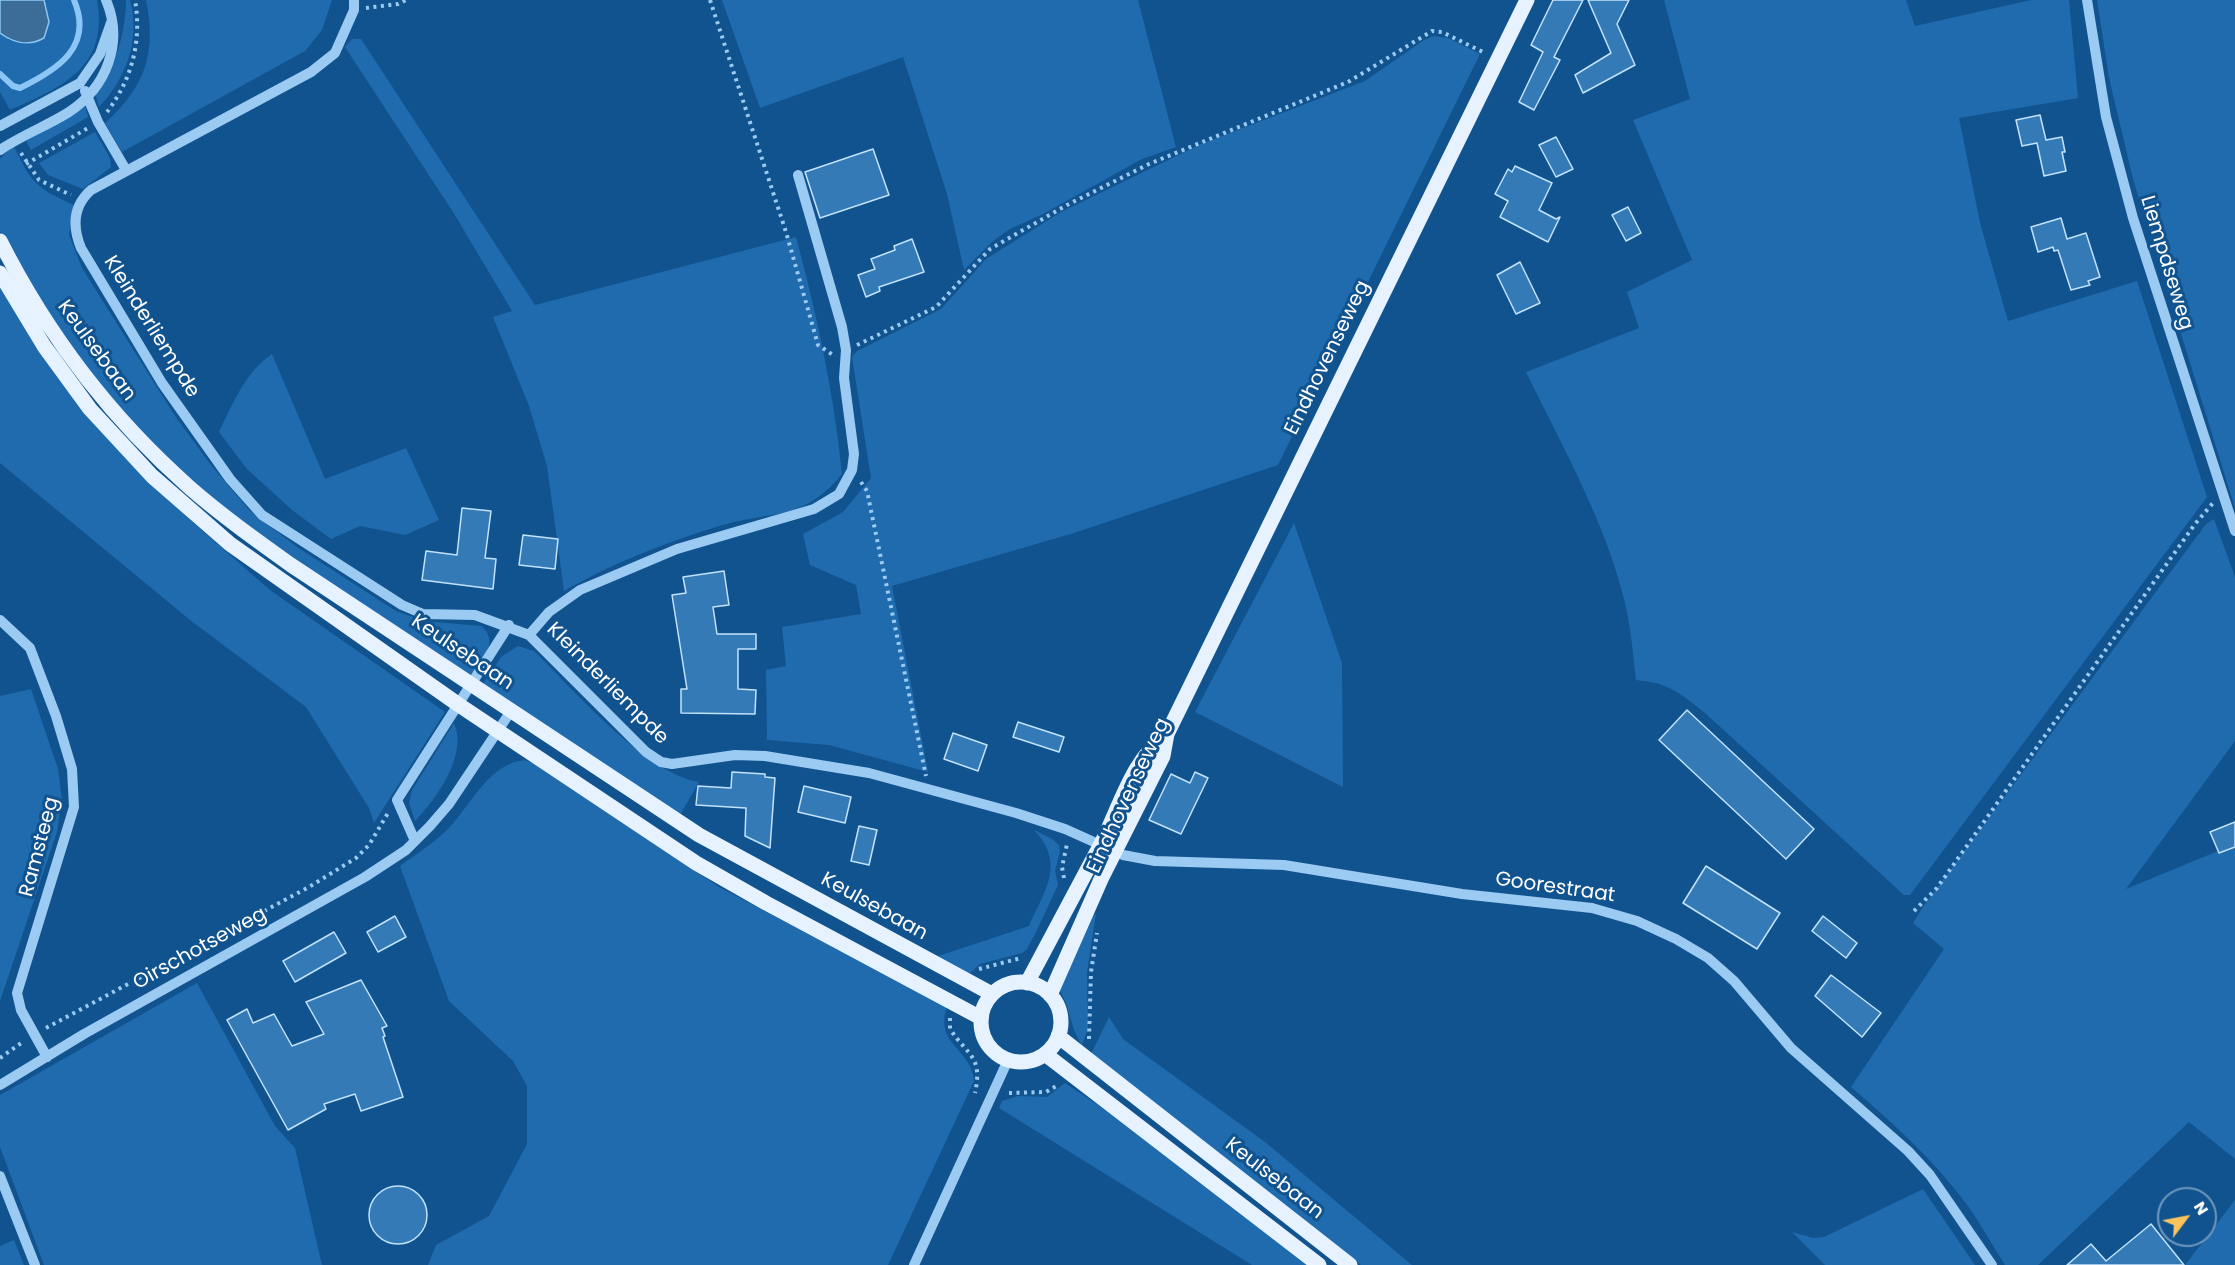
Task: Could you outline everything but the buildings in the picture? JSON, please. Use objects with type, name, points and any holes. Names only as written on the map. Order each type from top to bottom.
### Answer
[{"type":"main road","name":"Eindhovenseweg","points":[[1050,995],[1148,750],[1167,734],[1527,0]]},
{"type":"main road","name":"Keulsebaan","points":[[0,241],[63,347],[101,398],[163,464],[200,496],[291,565],[699,835],[992,994]]},
{"type":"main road","name":"Keulsebaan","points":[[0,273],[65,378],[110,432],[152,476],[230,544],[459,705],[696,863],[981,1018]]},
{"type":"main road","name":"Eindhovenseweg","points":[[1027,983],[1108,848]]},
{"type":"main road","points":[[1027,983],[1050,995],[1059,1014],[1058,1036],[1045,1054],[1029,1061],[1008,1060],[996,1054],[985,1040],[981,1018],[992,994],[1004,987],[1027,983]]},
{"type":"main road","name":"Keulsebaan","points":[[1058,1036],[1350,1265]]},
{"type":"main road","name":"Keulsebaan","points":[[1045,1054],[1319,1265]]},
{"type":"street","points":[[0,150],[69,112],[88,96],[105,72],[115,38],[106,0]]},
{"type":"street","name":"Liempdseweg","points":[[2087,0],[2106,117],[2133,218],[2221,494],[2235,531]]},
{"type":"street","points":[[80,200],[126,170],[311,72],[334,53],[354,5]]},
{"type":"street","points":[[0,126],[80,83],[100,54],[112,20]]},
{"type":"street","points":[[80,83],[88,96],[98,122],[126,170]]},
{"type":"street","points":[[798,175],[842,327],[846,350],[843,362],[854,454],[852,470]]},
{"type":"street","name":"Kleinderliempde","points":[[80,200],[75,234],[97,276],[130,333],[206,446],[262,515],[402,605],[423,614],[475,615],[509,626]]},
{"type":"street","name":"Kleinderliempde","points":[[852,470],[839,494],[814,509],[677,549],[580,590],[549,612],[529,635],[646,752],[661,762],[672,765],[735,755],[765,756],[868,773],[928,788],[1065,829],[1108,848]]},
{"type":"street","name":"Ramsteeg","points":[[0,620],[30,648],[57,716],[72,769],[74,807],[17,993],[21,1010],[47,1057]]},
{"type":"street","points":[[415,841],[397,800],[509,626],[529,635]]},
{"type":"street","name":"Oirschotseweg","points":[[0,1085],[365,877],[415,841],[449,804],[511,711]]},
{"type":"street","name":"Goorestraat","points":[[1108,848],[1123,855],[1166,862],[1284,865],[1462,894],[1592,908],[1637,921],[1676,939],[1708,958],[1734,981],[1791,1048],[1908,1151],[1942,1191],[1992,1265]]},
{"type":"street","points":[[914,1265],[1008,1060]]},
{"type":"street","points":[[0,1176],[35,1265]]},
{"type":"path","points":[[354,5],[398,4],[406,0]]},
{"type":"path","points":[[711,0],[779,210],[818,345],[843,362]]},
{"type":"path","points":[[846,350],[936,307],[990,249],[1067,205],[1149,164],[1348,82],[1432,32],[1442,32],[1497,60]]},
{"type":"path","points":[[15,140],[26,164],[39,180],[80,200]]},
{"type":"path","points":[[852,470],[867,491],[928,788]]},
{"type":"path","points":[[1914,911],[1937,888],[2195,524],[2221,494]]},
{"type":"path","points":[[0,1058],[35,1034],[167,965],[309,887],[356,858],[369,845],[397,800]]},
{"type":"path","name":"Eindhovenseweg","points":[[1065,882],[1070,874]]},
{"type":"path","points":[[1081,1055],[1091,1030],[1091,972],[1098,928]]},
{"type":"path","points":[[967,982],[974,972],[981,968],[1016,959],[1029,953]]},
{"type":"path","points":[[955,1003],[948,1022],[950,1029],[977,1062],[977,1084],[1002,1098],[1018,1091],[1046,1092],[1055,1089],[1068,1073]]},
{"type":"shaded area","points":[[0,0],[44,0],[49,22],[44,38],[21,43],[0,33]]},
{"type":"shaded area","points":[[44,0],[97,0],[99,23],[96,42],[89,58],[78,72],[48,93],[10,110],[0,92],[0,33],[12,41],[49,22]]},
{"type":"shaded area","points":[[126,0],[130,0],[134,29],[129,58],[117,84],[99,107],[95,93],[109,72],[118,50],[124,26]]},
{"type":"shaded area","points":[[146,0],[332,0],[322,30],[305,51],[122,152],[105,123],[130,96],[145,68],[150,37]]},
{"type":"shaded area","points":[[722,0],[1138,0],[1176,147],[1142,159],[1043,214],[1010,229],[993,241],[964,270],[947,194],[903,57],[760,108]]},
{"type":"shaded area","points":[[1664,0],[1906,0],[1915,26],[2031,0],[2069,0],[2078,98],[1959,118],[1980,223],[2008,321],[2137,281],[2207,497],[1910,895],[1904,895],[1705,713],[1666,686],[1636,680],[1625,603],[1607,544],[1582,485],[1526,372],[1639,328],[1627,292],[1692,260],[1633,120],[1690,99]]},
{"type":"shaded area","points":[[2097,0],[2235,0],[2235,508],[2133,179],[2109,78]]},
{"type":"shaded area","points":[[1434,36],[1448,38],[1480,54],[1278,465],[1074,533],[892,586],[928,772],[829,745],[767,740],[766,670],[786,666],[782,627],[861,614],[856,585],[810,565],[803,534],[843,512],[871,478],[852,357],[857,351],[941,309],[986,259],[1061,212],[1199,145],[1365,81],[1424,40]]},
{"type":"shaded area","points":[[352,39],[361,39],[535,305],[796,237],[824,354],[842,474],[827,490],[799,508],[735,522],[677,540],[619,563],[564,591],[547,466],[529,406],[493,317],[512,311],[453,212],[345,47]]},
{"type":"shaded area","points":[[85,104],[88,117],[31,150],[25,139]]},
{"type":"shaded area","points":[[95,132],[110,158],[111,167],[83,189],[48,175],[39,163]]},
{"type":"shaded area","points":[[13,145],[30,176],[42,188],[74,205],[69,235],[82,268],[175,416],[211,465],[249,510],[297,547],[396,611],[424,621],[481,626],[489,638],[489,644],[472,677],[291,557],[213,500],[138,432],[67,343],[0,231],[0,159]]},
{"type":"shaded area","points":[[0,285],[134,465],[198,527],[270,590],[445,712],[374,823],[369,808],[306,707],[190,620],[0,463]]},
{"type":"shaded area","points":[[272,354],[325,479],[406,448],[439,520],[405,535],[360,526],[331,539],[292,510],[247,469],[219,432],[247,379]]},
{"type":"shaded area","points":[[2214,519],[2235,577],[2235,741],[2126,889],[2235,844],[2235,1159],[2189,1122],[2038,1265],[2005,1265],[1968,1206],[1942,1173],[1851,1087],[1944,949],[1913,923],[1923,907],[2206,524]]},
{"type":"shaded area","points":[[1294,523],[1342,663],[1343,787],[1195,712]]},
{"type":"shaded area","points":[[518,646],[534,651],[611,728],[634,747],[678,775],[699,782],[680,815],[483,684],[501,657]]},
{"type":"shaded area","points":[[31,689],[58,769],[62,800],[57,832],[0,1001],[0,696]]},
{"type":"shaded area","points":[[454,723],[457,749],[454,762],[441,788],[415,821],[409,803],[412,790]]},
{"type":"shaded area","points":[[525,760],[539,766],[719,887],[947,1007],[944,1020],[945,1030],[967,1060],[974,1081],[888,1265],[428,1265],[436,1245],[489,1216],[527,1144],[527,1086],[513,1061],[449,1001],[400,866],[448,829],[491,777],[512,763]]},
{"type":"shaded area","points":[[1034,830],[1059,845],[1060,851],[1055,871],[1058,885],[1027,949],[1022,953],[980,964],[967,976],[932,958],[1029,926],[1046,889],[1051,866],[1044,842]]},
{"type":"shaded area","points":[[1096,914],[1087,972],[1088,1029],[1082,1045],[1062,994],[1057,987],[1093,915]]},
{"type":"shaded area","points":[[197,983],[275,1126],[295,1148],[322,1265],[44,1265],[0,1147],[0,1095]]},
{"type":"shaded area","points":[[1109,1017],[1123,1039],[1265,1142],[1412,1265],[1361,1265],[1091,1054]]},
{"type":"shaded area","points":[[1065,1083],[1150,1140],[1312,1265],[1252,1265],[999,1108],[1002,1101],[1018,1096],[1047,1097]]},
{"type":"shaded area","points":[[1923,1189],[1975,1265],[1825,1265],[1792,1232],[1813,1238],[1824,1237]]},
{"type":"shaded area","points":[[2235,1200],[2235,1265],[2185,1265],[2199,1247],[2217,1247],[2217,1223]]},
{"type":"shaded area","points":[[14,1240],[24,1265],[0,1265],[0,1246]]},
{"type":"waterway","points":[[0,74],[13,86],[20,88],[59,65],[75,44],[79,31],[79,17],[74,0]]}]
